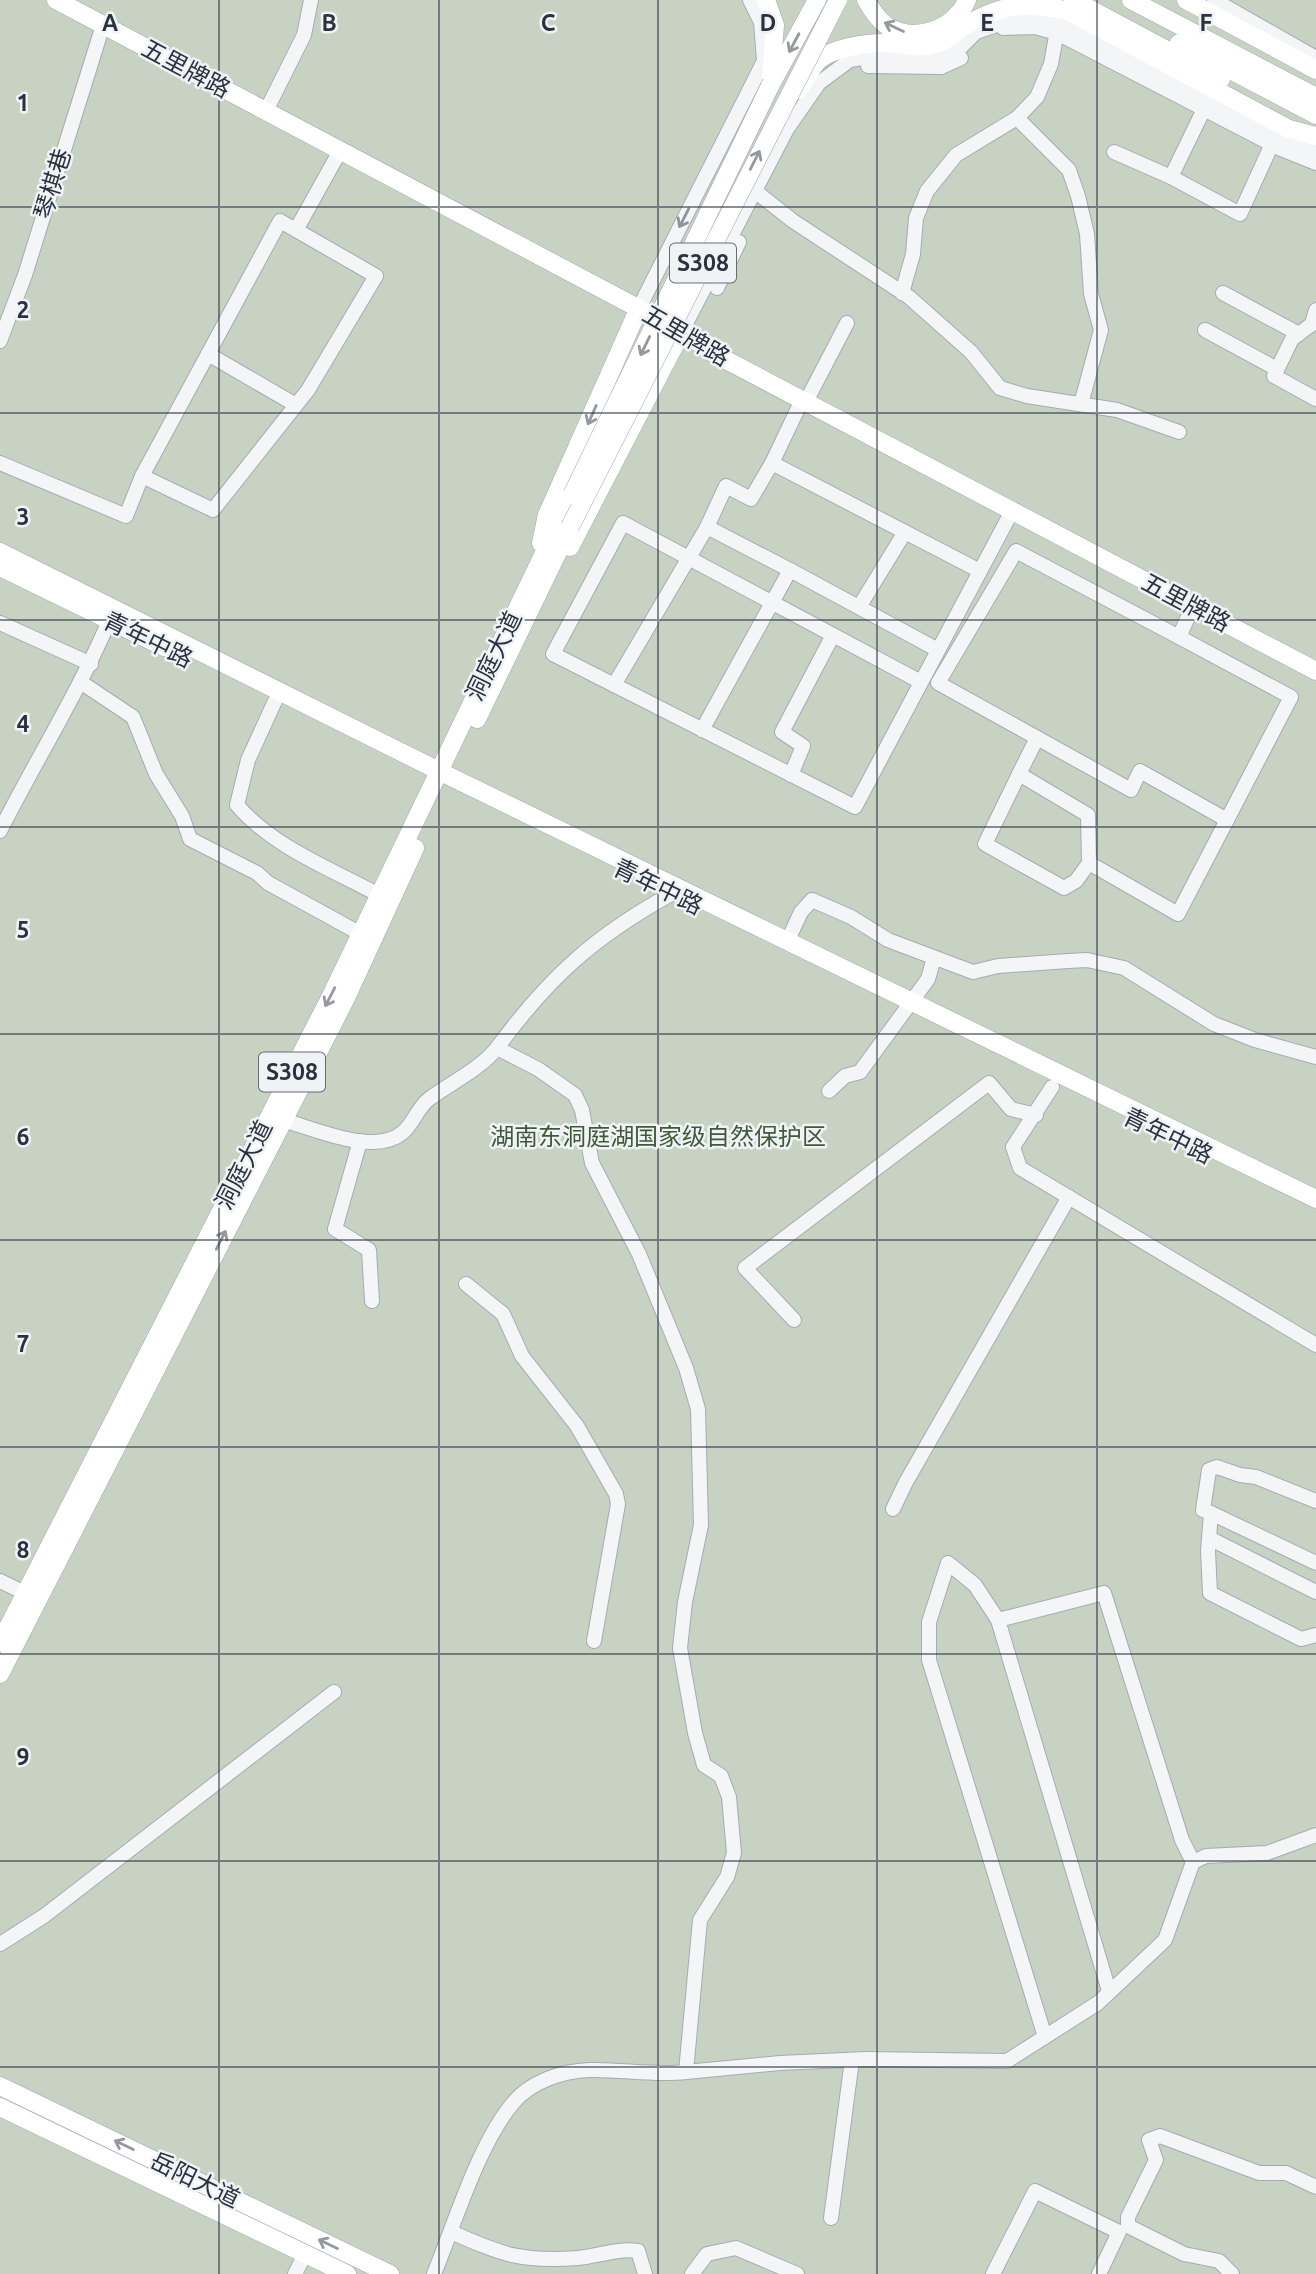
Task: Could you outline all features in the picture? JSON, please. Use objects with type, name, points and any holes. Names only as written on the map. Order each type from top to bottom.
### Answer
[{"type":"main road","name":"五里牌路","points":[[56,0],[340,150],[641,304]]},
{"type":"main road","name":"五里牌路","points":[[75,0],[716,344],[1012,511],[1316,671]]},
{"type":"main road","points":[[766,0],[775,25],[770,86]]},
{"type":"main road","name":"S308","points":[[770,86],[817,0]]},
{"type":"main road","name":"S308","points":[[770,130],[838,0]]},
{"type":"main road","points":[[866,0],[887,26],[914,34],[928,33],[954,19],[967,0]]},
{"type":"main road","points":[[1073,0],[1294,118],[1316,126]]},
{"type":"main road","points":[[1099,0],[1316,115]]},
{"type":"main road","points":[[1131,0],[1316,97]]},
{"type":"main road","points":[[1157,0],[1316,84]]},
{"type":"main road","points":[[1186,0],[1316,70]]},
{"type":"main road","points":[[770,130],[821,59],[844,50],[884,43],[916,48],[931,46],[952,37],[960,29],[1000,7],[1039,6],[1066,10],[1289,129],[1316,136]]},
{"type":"main road","name":"洞庭大道","points":[[0,1643],[379,895],[442,777],[540,577],[572,495],[770,86]]},
{"type":"main road","name":"洞庭大道","points":[[540,577],[570,527],[770,130]]},
{"type":"main road","points":[[540,577],[547,515],[641,304]]},
{"type":"main road","name":"五里牌路","points":[[685,329],[711,352],[806,397],[1316,662]]},
{"type":"main road","points":[[540,577],[577,538],[685,329]]},
{"type":"main road","name":"青年中路","points":[[0,552],[671,894],[908,1005],[1316,1209]]},
{"type":"main road","name":"青年中路","points":[[0,567],[275,701],[442,777]]},
{"type":"main road","points":[[442,777],[787,942],[908,1005],[1316,1199]]},
{"type":"main road","name":"洞庭大道","points":[[0,1674],[345,1000],[442,777]]},
{"type":"main road","name":"岳阳大道","points":[[0,2086],[390,2274]]},
{"type":"main road","name":"岳阳大道","points":[[0,2107],[347,2274]]},
{"type":"street","points":[[270,103],[304,35],[312,0]]},
{"type":"street","points":[[641,304],[764,61],[761,22],[750,0]]},
{"type":"street","points":[[1214,0],[1316,58]]},
{"type":"street","points":[[717,288],[787,129],[819,82],[850,60],[886,54],[924,60],[956,52],[976,32],[1023,16],[1058,27],[1316,163]]},
{"type":"street","name":"琴棋巷","points":[[0,341],[25,275],[103,25]]},
{"type":"street","points":[[1058,27],[1204,109],[1278,142],[1316,151]]},
{"type":"street","points":[[902,293],[912,254],[916,218],[926,191],[956,155],[1017,118],[1037,97],[1051,64],[1058,27]]},
{"type":"street","points":[[1171,177],[1204,109]]},
{"type":"street","points":[[1017,118],[1069,170],[1087,234],[1091,294],[1101,330],[1081,404]]},
{"type":"street","points":[[1278,142],[1316,145]]},
{"type":"street","points":[[1114,152],[1171,177],[1240,214],[1278,142]]},
{"type":"street","points":[[296,230],[340,150]]},
{"type":"street","points":[[758,193],[902,293],[971,352],[1000,388],[1027,396],[1117,410],[1179,432]]},
{"type":"street","points":[[685,329],[758,193]]},
{"type":"street","points":[[0,463],[125,516],[142,476],[280,221],[376,276],[296,405],[214,510],[142,476]]},
{"type":"street","points":[[1223,293],[1300,334]]},
{"type":"street","points":[[1316,310],[1312,324],[1292,339],[1273,376],[1316,399]]},
{"type":"street","points":[[614,685],[707,527],[726,486],[751,499],[847,323]]},
{"type":"street","points":[[1205,330],[1277,369]]},
{"type":"street","points":[[208,354],[296,405]]},
{"type":"street","points":[[772,463],[980,571]]},
{"type":"street","points":[[921,682],[623,523],[553,654],[855,807],[1012,511]]},
{"type":"street","points":[[707,527],[938,650]]},
{"type":"street","points":[[859,607],[905,532]]},
{"type":"street","points":[[1089,863],[1178,914],[1227,820],[1291,697],[1016,551],[937,683],[1131,790],[1140,771],[1227,820]]},
{"type":"street","points":[[702,730],[790,570]]},
{"type":"street","points":[[1179,637],[1192,606]]},
{"type":"street","points":[[0,831],[50,733],[82,683],[109,621]]},
{"type":"street","points":[[0,623],[90,664]]},
{"type":"street","points":[[792,775],[803,746],[782,732],[833,635]]},
{"type":"street","points":[[82,683],[133,717],[156,774],[182,816],[190,839],[247,867],[268,883],[360,934]]},
{"type":"street","points":[[275,701],[247,760],[237,805],[250,821],[273,837],[379,895]]},
{"type":"street","points":[[1019,774],[1088,815],[1089,863],[1076,881],[1064,888],[985,844],[1019,774],[1037,738]]},
{"type":"street","points":[[283,1119],[360,1141],[391,1141],[405,1131],[425,1102],[486,1061],[532,1000],[579,954],[628,917],[671,894]]},
{"type":"street","points":[[787,942],[801,912],[812,900],[851,916],[888,940],[973,972],[998,966],[1087,960],[1124,968],[1214,1024],[1255,1040],[1316,1057]]},
{"type":"street","points":[[828,1091],[845,1076],[860,1072],[928,979],[934,958]]},
{"type":"street","points":[[497,1048],[538,1069],[575,1095],[582,1110],[592,1163],[644,1266],[686,1368],[698,1409],[701,1525],[685,1602],[680,1648],[695,1733],[704,1765],[721,1776],[729,1797],[734,1853],[727,1877],[700,1920],[686,2072]]},
{"type":"street","points":[[794,1320],[745,1268],[989,1083],[1012,1109],[1035,1115]]},
{"type":"street","points":[[1052,1087],[1013,1147],[1020,1168],[1316,1345]]},
{"type":"street","points":[[360,1141],[335,1229],[369,1250],[372,1301]]},
{"type":"street","points":[[894,1509],[912,1470],[1069,1197]]},
{"type":"street","points":[[466,1284],[503,1314],[522,1356],[577,1426],[616,1494],[618,1504],[594,1641]]},
{"type":"street","points":[[1316,1501],[1256,1477],[1217,1467],[1209,1470],[1203,1510],[1316,1563]]},
{"type":"street","points":[[1211,1513],[1210,1593],[1301,1639],[1316,1635]]},
{"type":"street","points":[[1209,1538],[1316,1592]]},
{"type":"street","points":[[1045,2038],[929,1660],[929,1622],[948,1563],[975,1584],[998,1620],[1109,1991]]},
{"type":"street","points":[[0,1581],[25,1593]]},
{"type":"street","points":[[998,1620],[1104,1592],[1182,1840],[1193,1862]]},
{"type":"street","points":[[0,1944],[44,1916],[334,1692]]},
{"type":"street","points":[[434,2274],[493,2133],[514,2102],[541,2080],[588,2070],[665,2075],[852,2060],[943,2058],[1007,2061],[1070,2024],[1165,1940],[1193,1862],[1206,1856],[1268,1853],[1316,1835]]},
{"type":"street","points":[[831,2218],[852,2060]]},
{"type":"street","points":[[1099,2274],[1124,2229],[1156,2160],[1149,2140],[1160,2136],[1259,2173],[1286,2173],[1316,2187]]},
{"type":"street","points":[[993,2274],[1035,2191],[1184,2254],[1219,2261],[1232,2274]]},
{"type":"street","points":[[451,2232],[500,2254],[521,2259],[579,2258],[627,2249],[638,2251],[645,2274]]},
{"type":"street","points":[[692,2274],[707,2254],[736,2248],[797,2274]]},
{"type":"street","points":[[295,2274],[305,2254]]},
{"type":"green space","name":"湖南东洞庭湖国家级自然保护区","points":[[0,0],[1316,0],[1316,2274],[0,2274]]}]
